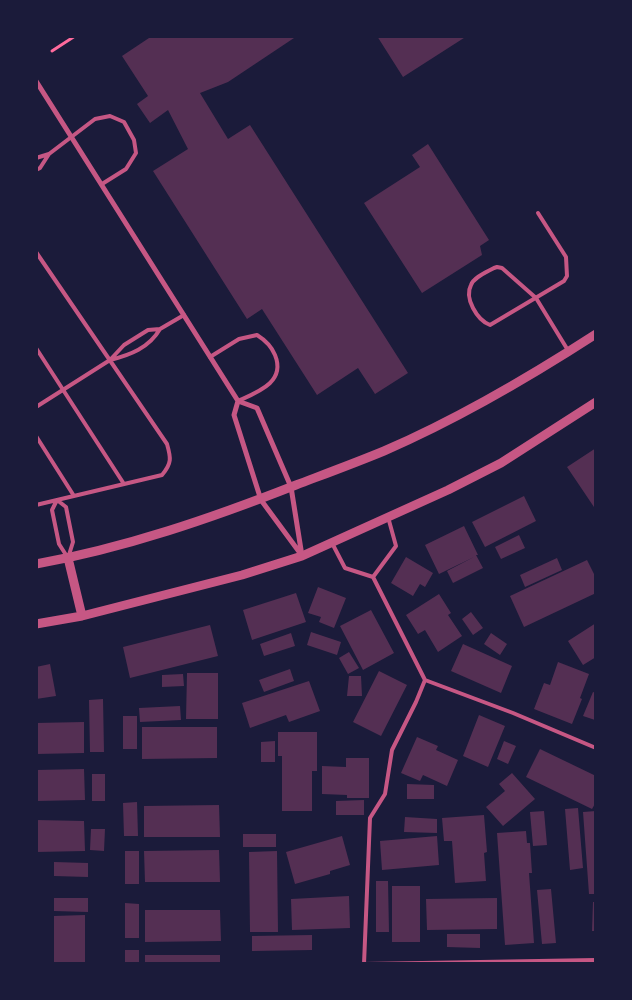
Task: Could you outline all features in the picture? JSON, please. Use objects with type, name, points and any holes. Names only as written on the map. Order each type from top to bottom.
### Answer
[{"type":"street","points":[[36,81],[238,401],[257,408],[291,487],[302,556]]},
{"type":"street","points":[[36,564],[68,558],[174,530],[261,500],[385,450],[472,409],[541,370],[596,334]]},
{"type":"street","points":[[238,401],[234,415],[261,500],[302,556]]},
{"type":"street","points":[[36,624],[82,616],[242,575],[302,556],[448,490],[501,463],[596,402]]},
{"type":"street","points":[[68,558],[82,616]]},
{"type":"lane","points":[[36,170],[40,168],[50,154],[94,119],[110,116],[124,122],[134,140],[136,153],[126,169],[102,184]]},
{"type":"lane","points":[[36,158],[50,154]]},
{"type":"lane","points":[[538,213],[566,257],[568,271],[564,280],[536,298],[490,325],[474,314],[469,286],[473,281],[497,266],[502,268],[536,298],[568,352]]},
{"type":"lane","points":[[36,252],[167,444],[170,455],[169,466],[162,475],[36,505]]},
{"type":"lane","points":[[36,407],[110,360],[124,345],[148,330],[160,329],[184,315]]},
{"type":"lane","points":[[110,360],[129,355],[154,339],[160,329]]},
{"type":"lane","points":[[210,356],[239,339],[257,335],[266,340],[273,351],[278,363],[278,372],[264,389],[238,401]]},
{"type":"lane","points":[[36,348],[124,484]]},
{"type":"lane","points":[[36,436],[74,496]]},
{"type":"lane","points":[[57,500],[66,507],[73,542],[68,558]]},
{"type":"lane","points":[[57,500],[52,510],[59,544],[68,558]]},
{"type":"lane","points":[[373,576],[396,546],[388,517]]},
{"type":"lane","points":[[331,542],[345,568],[373,576],[425,680],[513,713],[596,748]]},
{"type":"lane","points":[[425,680],[392,750],[384,794],[370,818],[364,964],[596,960]]},
{"type":"path","points":[[52,51],[75,36]]},
{"type":"building","points":[[152,36],[297,36],[228,82],[200,93],[228,139],[250,125],[408,373],[375,394],[358,368],[317,395],[262,309],[247,319],[153,171],[188,149],[168,110],[150,123],[137,104],[148,96],[122,56]]},
{"type":"building","points":[[377,36],[467,36],[403,77]]},
{"type":"building","points":[[428,144],[489,240],[480,246],[482,255],[422,293],[364,203],[420,167],[412,155]]},
{"type":"building","points":[[596,448],[596,510],[567,467]]},
{"type":"building","points":[[524,496],[536,521],[485,547],[472,522]]},
{"type":"building","points":[[464,526],[483,568],[453,583],[447,571],[474,557],[439,574],[425,545]]},
{"type":"building","points":[[519,535],[525,548],[501,559],[495,547]]},
{"type":"building","points":[[406,557],[433,573],[425,587],[420,584],[413,596],[391,583]]},
{"type":"building","points":[[557,558],[562,570],[525,587],[520,575]]},
{"type":"building","points":[[587,560],[596,578],[596,593],[524,627],[510,596]]},
{"type":"building","points":[[318,587],[346,598],[334,628],[319,622],[321,617],[308,613]]},
{"type":"building","points":[[296,593],[306,622],[252,640],[243,610]]},
{"type":"building","points":[[439,594],[451,613],[448,615],[462,636],[438,652],[425,630],[418,634],[406,615]]},
{"type":"building","points":[[371,610],[394,653],[363,670],[340,626]]},
{"type":"building","points":[[471,612],[483,628],[473,635],[462,619]]},
{"type":"building","points":[[596,623],[596,657],[583,665],[568,641]]},
{"type":"building","points":[[210,625],[218,656],[130,678],[123,647]]},
{"type":"building","points":[[311,632],[341,642],[337,655],[307,645]]},
{"type":"building","points":[[291,633],[295,646],[264,656],[260,644]]},
{"type":"building","points":[[491,633],[507,644],[500,655],[484,644]]},
{"type":"building","points":[[463,644],[512,666],[501,693],[451,671]]},
{"type":"building","points":[[349,652],[359,668],[348,674],[339,658]]},
{"type":"building","points":[[558,662],[589,674],[572,724],[534,709],[544,683],[550,685]]},
{"type":"building","points":[[50,664],[56,696],[36,699],[36,667]]},
{"type":"building","points":[[290,669],[294,681],[264,692],[259,680]]},
{"type":"building","points":[[379,671],[407,685],[381,736],[353,722]]},
{"type":"building","points":[[187,673],[218,673],[218,719],[186,719]]},
{"type":"building","points":[[183,674],[184,686],[162,687],[162,675]]},
{"type":"building","points":[[349,676],[361,676],[362,696],[347,696]]},
{"type":"building","points":[[309,681],[320,711],[289,722],[286,715],[250,728],[242,703]]},
{"type":"building","points":[[593,692],[596,693],[595,720],[583,716]]},
{"type":"building","points":[[103,699],[104,752],[90,752],[89,700]]},
{"type":"building","points":[[180,706],[181,720],[140,722],[139,708]]},
{"type":"building","points":[[479,715],[505,726],[488,767],[463,756]]},
{"type":"building","points":[[123,716],[137,716],[137,749],[123,749]]},
{"type":"building","points":[[84,722],[84,753],[36,754],[36,723]]},
{"type":"building","points":[[142,727],[217,727],[217,758],[142,759]]},
{"type":"building","points":[[278,732],[317,732],[317,771],[312,771],[312,811],[282,811],[282,756],[278,756]]},
{"type":"building","points":[[417,737],[438,746],[436,750],[458,760],[447,786],[423,775],[420,781],[401,773]]},
{"type":"building","points":[[275,741],[275,762],[261,762],[261,742]]},
{"type":"building","points":[[504,741],[516,746],[508,764],[497,759]]},
{"type":"building","points":[[540,749],[596,776],[596,802],[592,809],[526,777]]},
{"type":"building","points":[[346,758],[369,758],[369,798],[347,798],[347,795],[322,794],[322,766],[346,767]]},
{"type":"building","points":[[84,769],[85,800],[36,801],[36,770]]},
{"type":"building","points":[[512,773],[535,799],[503,826],[486,807],[505,791],[499,784]]},
{"type":"building","points":[[92,774],[105,774],[105,801],[92,801]]},
{"type":"building","points":[[407,784],[434,785],[434,799],[407,799]]},
{"type":"building","points":[[364,800],[364,815],[336,815],[336,801]]},
{"type":"building","points":[[137,802],[138,836],[124,836],[123,803]]},
{"type":"building","points":[[219,805],[220,837],[144,837],[144,806]]},
{"type":"building","points":[[578,808],[583,868],[570,870],[565,809]]},
{"type":"building","points":[[544,811],[547,845],[533,846],[530,812]]},
{"type":"building","points":[[596,811],[596,894],[589,894],[583,812]]},
{"type":"building","points":[[484,815],[487,852],[484,853],[486,881],[455,883],[452,841],[444,841],[442,818]]},
{"type":"building","points":[[405,817],[437,819],[437,833],[404,832]]},
{"type":"building","points":[[36,820],[84,821],[85,851],[36,852]]},
{"type":"building","points":[[91,829],[105,829],[104,851],[90,850]]},
{"type":"building","points":[[526,831],[527,843],[530,843],[532,873],[529,873],[534,943],[505,945],[497,833]]},
{"type":"building","points":[[243,834],[276,834],[276,847],[243,847]]},
{"type":"building","points":[[342,836],[350,865],[330,871],[330,874],[295,884],[286,852]]},
{"type":"building","points":[[437,836],[439,865],[382,870],[380,841]]},
{"type":"building","points":[[219,850],[220,882],[145,882],[144,851]]},
{"type":"building","points":[[125,851],[139,851],[139,884],[125,884]]},
{"type":"building","points":[[277,851],[278,932],[250,932],[249,852]]},
{"type":"building","points":[[54,862],[88,863],[88,877],[54,876]]},
{"type":"building","points":[[376,881],[388,881],[389,932],[376,932]]},
{"type":"building","points":[[392,886],[420,886],[420,942],[392,942]]},
{"type":"building","points":[[551,889],[556,943],[542,944],[537,890]]},
{"type":"building","points":[[349,896],[350,928],[292,930],[291,899]]},
{"type":"building","points":[[54,898],[88,898],[88,912],[54,911]]},
{"type":"building","points":[[497,898],[497,929],[427,930],[426,899]]},
{"type":"building","points":[[593,902],[596,902],[596,931],[592,931]]},
{"type":"building","points":[[125,903],[139,904],[139,938],[125,938]]},
{"type":"building","points":[[145,910],[220,910],[221,941],[145,942]]},
{"type":"building","points":[[85,915],[85,964],[54,964],[54,916]]},
{"type":"building","points":[[447,934],[480,934],[480,948],[447,947]]},
{"type":"building","points":[[312,935],[312,950],[252,951],[252,936]]},
{"type":"building","points":[[125,950],[139,950],[139,964],[125,964]]},
{"type":"building","points":[[145,955],[220,955],[220,964],[145,964]]}]
